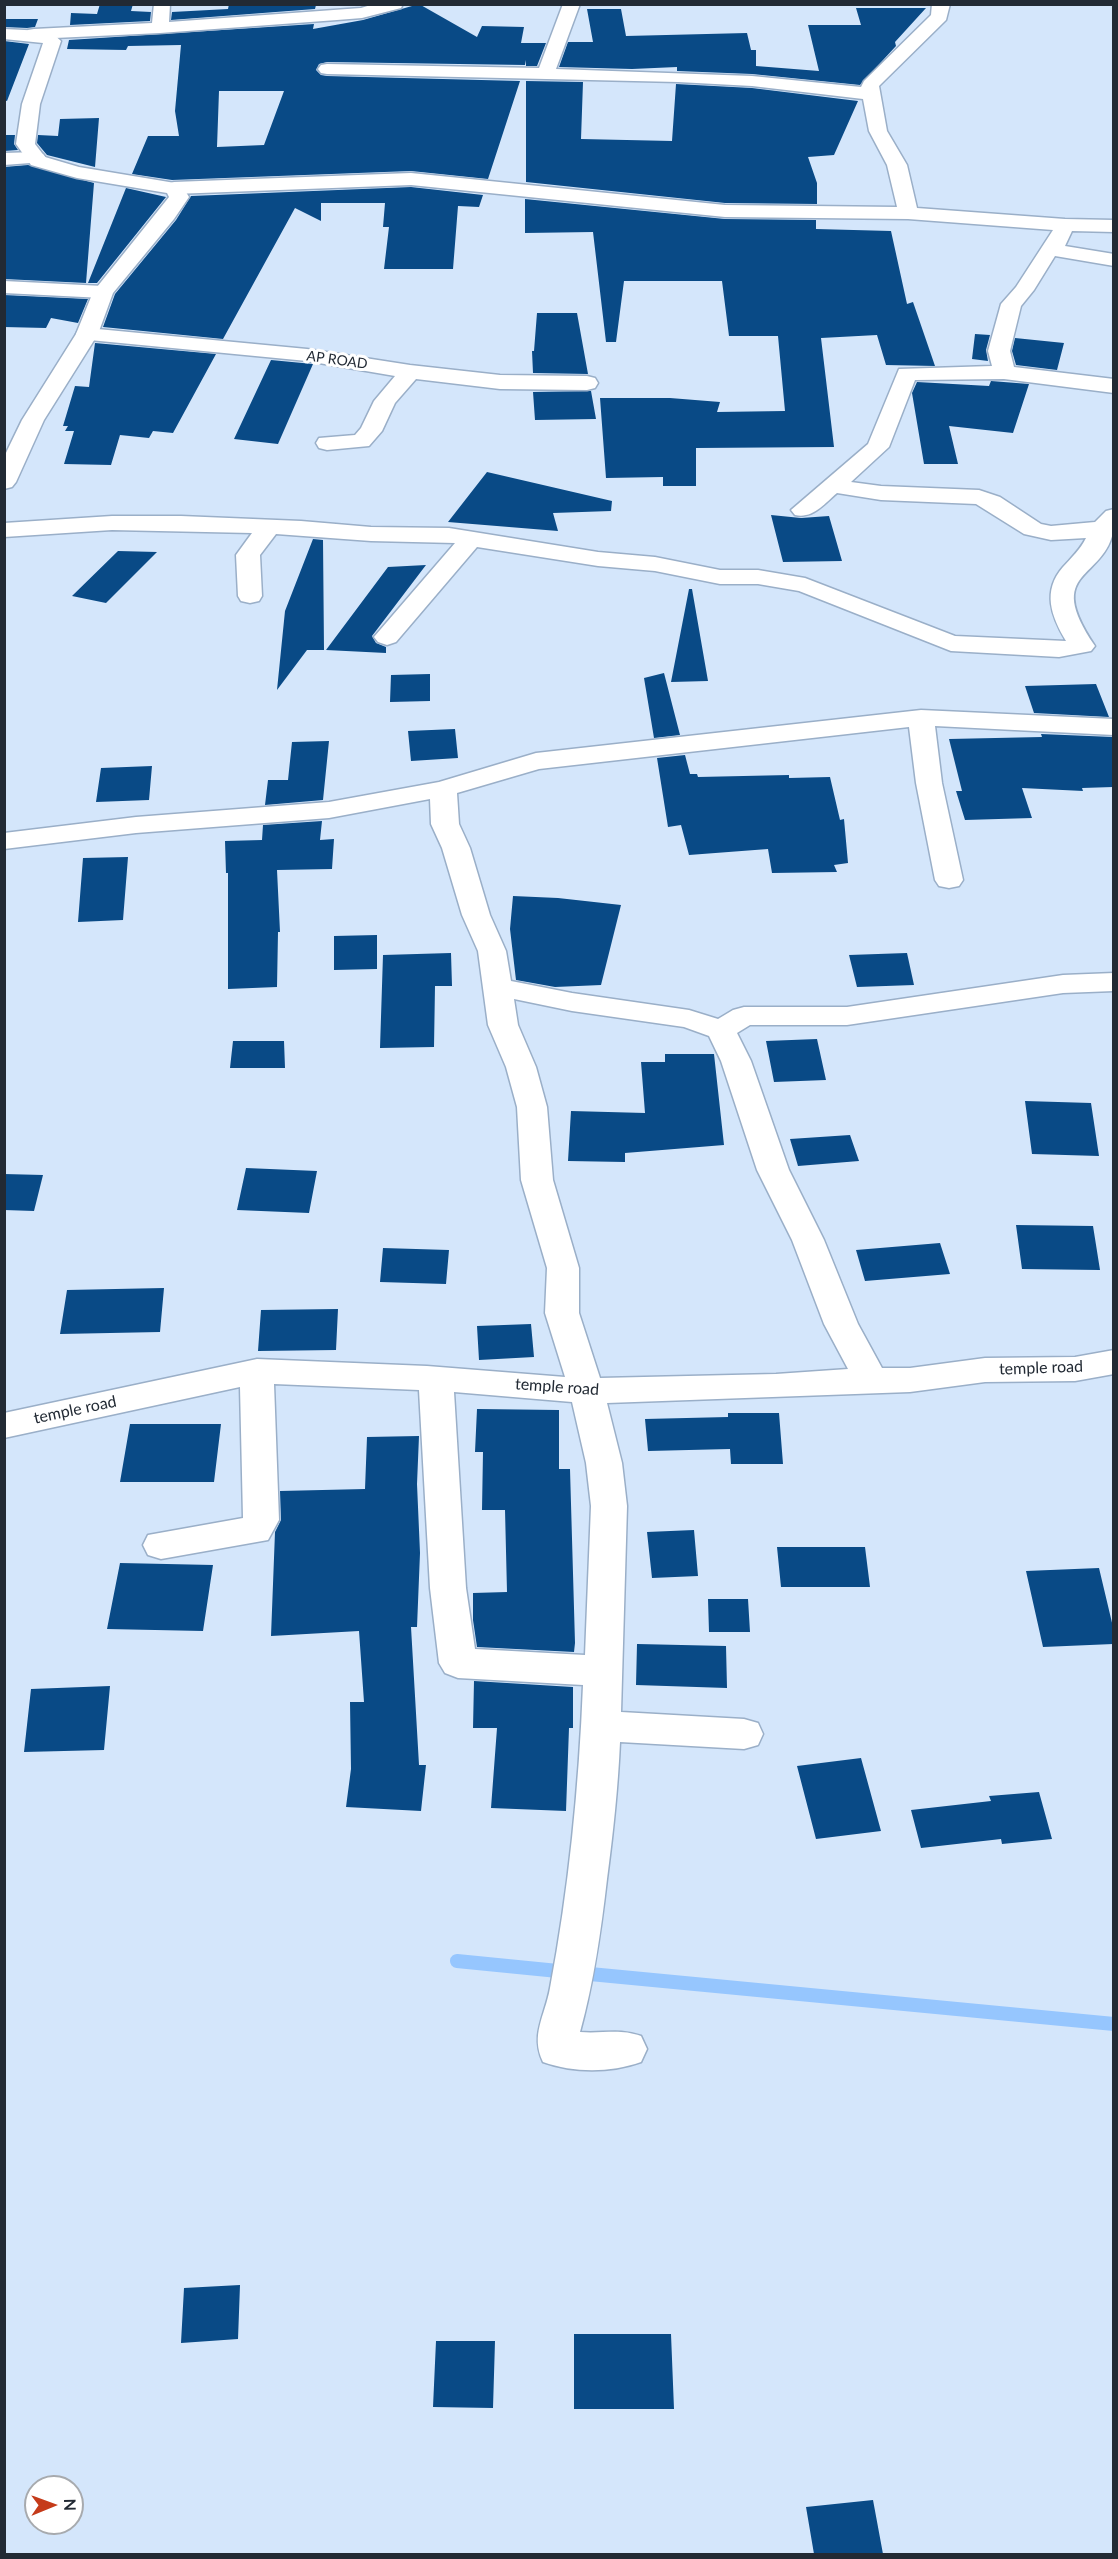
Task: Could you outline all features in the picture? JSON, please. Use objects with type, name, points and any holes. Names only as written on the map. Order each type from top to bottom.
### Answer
[{"type":"street","points":[[4,33],[34,34],[160,28],[337,15],[362,13],[395,4]]},
{"type":"street","points":[[545,75],[572,4]]},
{"type":"street","points":[[908,213],[897,165],[878,131],[870,85],[940,16],[941,4]]},
{"type":"street","points":[[160,28],[163,5],[174,5]]},
{"type":"street","points":[[34,34],[45,36],[52,41],[31,104],[25,144],[38,161],[77,172],[174,188],[411,179],[725,211],[908,213],[1065,225],[1113,226]]},
{"type":"street","points":[[327,69],[678,77],[752,81],[871,94]]},
{"type":"street","points":[[4,159],[36,158]]},
{"type":"street","points":[[4,482],[33,420],[87,334],[103,292],[167,216],[179,197],[174,188]]},
{"type":"street","points":[[1004,372],[999,351],[1011,304],[1024,290],[1049,249],[1057,243],[1065,225]]},
{"type":"street","points":[[1049,249],[1113,260]]},
{"type":"street","points":[[4,287],[103,292]]},
{"type":"street","name":"AP ROAD","points":[[87,334],[308,355],[410,372],[500,382],[587,383]]},
{"type":"street","points":[[327,443],[361,441],[371,431],[385,401],[410,372]]},
{"type":"street","points":[[803,510],[878,447],[907,374],[1004,372],[1113,386]]},
{"type":"street","points":[[833,486],[881,493],[979,497],[994,502],[1022,524],[1047,534],[1107,522]]},
{"type":"street","points":[[4,530],[112,523],[449,535],[598,559],[655,564],[720,577],[770,579],[805,585],[951,643],[1059,649],[1082,646],[1070,628],[1064,607],[1062,587],[1090,552],[1107,522]]},
{"type":"street","points":[[249,596],[249,555],[269,527]]},
{"type":"street","points":[[387,637],[471,539]]},
{"type":"street","points":[[4,841],[136,825],[329,810],[443,789],[536,761],[921,718],[1113,728]]},
{"type":"street","points":[[921,718],[929,783],[949,880]]},
{"type":"street","points":[[443,789],[445,824],[456,848],[476,915],[492,951],[503,1025],[521,1067],[532,1107],[537,1180],[563,1268],[562,1313],[587,1391],[604,1463],[609,1506],[601,1726],[592,1840],[578,1947],[570,1992],[558,2035],[558,2049],[596,2052],[626,2049]]},
{"type":"street","points":[[721,1030],[744,1016],[847,1016],[1063,984],[1113,982]]},
{"type":"street","points":[[498,987],[572,1002],[689,1018],[721,1030],[736,1061],[773,1170],[808,1240],[841,1324],[871,1380]]},
{"type":"street","name":"temple road","points":[[4,1426],[257,1371],[436,1379],[587,1391],[910,1380],[985,1370],[1075,1369],[1113,1362]]},
{"type":"street","points":[[161,1545],[255,1530],[261,1520],[257,1371]]},
{"type":"street","points":[[436,1379],[448,1588],[458,1663],[603,1671]]},
{"type":"street","points":[[601,1726],[744,1734]]},
{"type":"building","points":[[100,4],[133,4],[131,11],[151,12],[150,21],[70,25],[71,13],[97,14]]},
{"type":"building","points":[[229,4],[316,5],[315,9],[171,20],[172,12],[228,9]]},
{"type":"building","points":[[419,4],[477,37],[482,26],[524,27],[521,43],[546,43],[537,66],[526,66],[526,60],[525,65],[327,62],[319,64],[316,70],[321,75],[327,76],[520,81],[488,179],[411,171],[172,180],[132,174],[148,136],[179,136],[175,111],[181,45],[128,46],[126,50],[67,49],[69,40],[314,24],[313,29],[363,20]],"holes":[[[219,91],[284,91],[264,145],[217,147]]]},
{"type":"building","points":[[856,8],[926,8],[895,42],[896,46],[860,85],[752,74],[677,71],[677,67],[632,69],[559,67],[568,42],[593,42],[587,9],[621,9],[626,36],[747,33],[751,50],[756,50],[756,66],[819,71],[808,25],[861,25]]},
{"type":"building","points":[[4,19],[38,19],[35,27],[27,28],[4,27]]},
{"type":"building","points":[[4,41],[29,44],[7,101],[4,100]]},
{"type":"building","points":[[526,81],[583,82],[581,139],[672,141],[676,84],[752,88],[858,101],[834,155],[808,157],[817,183],[817,204],[725,203],[526,182]]},
{"type":"building","points":[[99,118],[95,167],[47,155],[37,143],[38,135],[58,136],[60,119]]},
{"type":"building","points":[[4,135],[15,135],[14,144],[18,150],[4,151]]},
{"type":"building","points":[[28,165],[94,183],[86,283],[4,279],[4,167]]},
{"type":"building","points":[[411,187],[483,195],[479,207],[458,206],[453,269],[384,269],[389,227],[383,227],[385,203],[321,203],[321,221],[295,208],[223,339],[103,327],[115,294],[176,220],[191,196]]},
{"type":"building","points":[[126,188],[166,197],[97,283],[88,283]]},
{"type":"building","points":[[525,199],[725,219],[816,220],[816,229],[891,231],[907,304],[913,302],[935,366],[886,365],[877,335],[821,338],[834,447],[696,448],[696,486],[663,486],[663,477],[606,478],[600,398],[670,398],[720,402],[717,412],[785,411],[778,336],[729,336],[722,281],[624,281],[616,342],[606,342],[593,232],[525,233]]},
{"type":"building","points":[[4,295],[88,299],[78,323],[51,318],[46,328],[4,327]]},
{"type":"building","points":[[537,313],[577,313],[588,374],[533,373],[532,351],[534,351]]},
{"type":"building","points":[[975,334],[990,335],[986,350],[988,361],[972,359]]},
{"type":"building","points":[[1015,338],[1064,343],[1057,370],[1016,365],[1012,351]]},
{"type":"building","points":[[95,343],[216,354],[173,433],[153,431],[149,438],[120,435],[111,465],[64,464],[74,431],[65,431],[68,426],[63,426],[75,386],[89,387]]},
{"type":"building","points":[[271,360],[313,364],[278,444],[234,439]]},
{"type":"building","points":[[991,381],[1029,384],[1013,433],[949,426],[958,464],[924,464],[912,393],[917,382],[989,386]]},
{"type":"building","points":[[591,391],[596,419],[535,420],[533,392]]},
{"type":"building","points":[[487,472],[612,501],[611,511],[553,513],[558,531],[448,522]]},
{"type":"building","points":[[771,515],[801,518],[829,516],[842,561],[783,562]]},
{"type":"building","points":[[313,539],[323,540],[324,650],[307,650],[277,690],[285,611]]},
{"type":"building","points":[[118,551],[157,552],[106,603],[72,596]]},
{"type":"building","points":[[426,565],[372,636],[376,643],[386,647],[386,653],[326,650],[388,567]]},
{"type":"building","points":[[689,589],[692,589],[708,681],[671,682]]},
{"type":"building","points":[[664,673],[680,735],[654,738],[644,678]]},
{"type":"building","points":[[430,674],[430,701],[390,702],[391,675]]},
{"type":"building","points":[[1096,684],[1109,717],[1034,713],[1025,686]]},
{"type":"building","points":[[455,729],[458,758],[411,761],[408,731]]},
{"type":"building","points":[[1041,734],[1113,737],[1113,787],[1082,788],[1083,791],[1022,788],[1032,818],[965,820],[956,791],[962,791],[949,739],[1042,737]]},
{"type":"building","points":[[329,741],[323,800],[265,805],[268,780],[288,780],[292,742]]},
{"type":"building","points":[[685,755],[690,774],[697,774],[698,777],[789,775],[789,778],[830,777],[840,820],[844,819],[848,863],[834,865],[837,872],[772,873],[768,849],[689,855],[681,825],[668,827],[657,758]]},
{"type":"building","points":[[152,766],[149,800],[96,802],[101,768]]},
{"type":"building","points":[[322,821],[320,840],[334,839],[332,869],[277,870],[280,932],[278,932],[277,987],[228,989],[228,873],[226,873],[225,841],[262,840],[263,825]]},
{"type":"building","points":[[128,857],[123,920],[78,922],[83,858]]},
{"type":"building","points":[[513,896],[621,905],[601,985],[555,987],[516,980],[510,929]]},
{"type":"building","points":[[377,935],[377,969],[334,970],[334,936]]},
{"type":"building","points":[[451,953],[452,986],[435,986],[434,1047],[380,1048],[383,955]]},
{"type":"building","points":[[907,953],[914,985],[857,987],[849,955]]},
{"type":"building","points":[[817,1039],[826,1080],[774,1082],[766,1041]]},
{"type":"building","points":[[233,1041],[284,1041],[285,1068],[230,1068]]},
{"type":"building","points":[[665,1054],[714,1054],[724,1145],[625,1153],[625,1162],[568,1161],[571,1111],[645,1113],[641,1062],[665,1062]]},
{"type":"building","points":[[1025,1101],[1091,1103],[1099,1156],[1032,1154]]},
{"type":"building","points":[[850,1135],[859,1161],[798,1166],[790,1139]]},
{"type":"building","points":[[246,1168],[317,1171],[309,1213],[237,1210]]},
{"type":"building","points":[[4,1174],[43,1175],[34,1211],[4,1210]]},
{"type":"building","points":[[1016,1225],[1093,1226],[1100,1270],[1022,1269]]},
{"type":"building","points":[[940,1243],[950,1274],[865,1281],[856,1250]]},
{"type":"building","points":[[383,1248],[449,1250],[446,1284],[380,1282]]},
{"type":"building","points":[[164,1288],[160,1332],[60,1334],[67,1290]]},
{"type":"building","points":[[338,1309],[336,1350],[258,1351],[261,1310]]},
{"type":"building","points":[[531,1324],[534,1357],[479,1360],[477,1326]]},
{"type":"building","points":[[477,1409],[559,1410],[559,1469],[570,1469],[574,1652],[477,1647],[473,1620],[473,1593],[507,1592],[505,1510],[482,1510],[483,1452],[475,1452]]},
{"type":"building","points":[[728,1413],[779,1413],[783,1464],[731,1464],[730,1449],[648,1451],[645,1419],[728,1417]]},
{"type":"building","points":[[130,1424],[221,1424],[214,1482],[120,1482]]},
{"type":"building","points":[[419,1436],[417,1484],[420,1553],[417,1627],[411,1627],[419,1765],[426,1765],[421,1811],[346,1807],[351,1769],[350,1702],[364,1702],[359,1631],[271,1636],[275,1532],[281,1520],[280,1491],[365,1489],[367,1437]]},
{"type":"building","points":[[694,1530],[698,1576],[652,1578],[647,1532]]},
{"type":"building","points":[[777,1547],[865,1547],[870,1587],[781,1587]]},
{"type":"building","points":[[120,1563],[213,1565],[203,1631],[107,1629]]},
{"type":"building","points":[[1099,1568],[1113,1627],[1113,1644],[1043,1647],[1026,1571]]},
{"type":"building","points":[[708,1599],[748,1599],[750,1632],[709,1632]]},
{"type":"building","points":[[637,1644],[726,1646],[727,1688],[636,1685]]},
{"type":"building","points":[[474,1681],[573,1687],[573,1728],[569,1728],[566,1811],[491,1808],[497,1728],[473,1728]]},
{"type":"building","points":[[110,1686],[104,1750],[24,1752],[31,1689]]},
{"type":"building","points":[[861,1758],[881,1831],[816,1839],[797,1766]]},
{"type":"building","points":[[1039,1792],[1052,1839],[1002,1844],[1001,1839],[921,1848],[911,1810],[991,1801],[989,1796]]},
{"type":"building","points":[[240,2285],[238,2339],[181,2343],[184,2288]]},
{"type":"building","points":[[574,2334],[671,2334],[674,2409],[574,2409]]},
{"type":"building","points":[[436,2341],[495,2341],[493,2408],[433,2407]]},
{"type":"building","points":[[873,2500],[883,2554],[814,2554],[806,2507]]},
{"type":"waterway","points":[[457,1961],[558,1971]]},
{"type":"waterway","points":[[590,1974],[1114,2024]]}]
